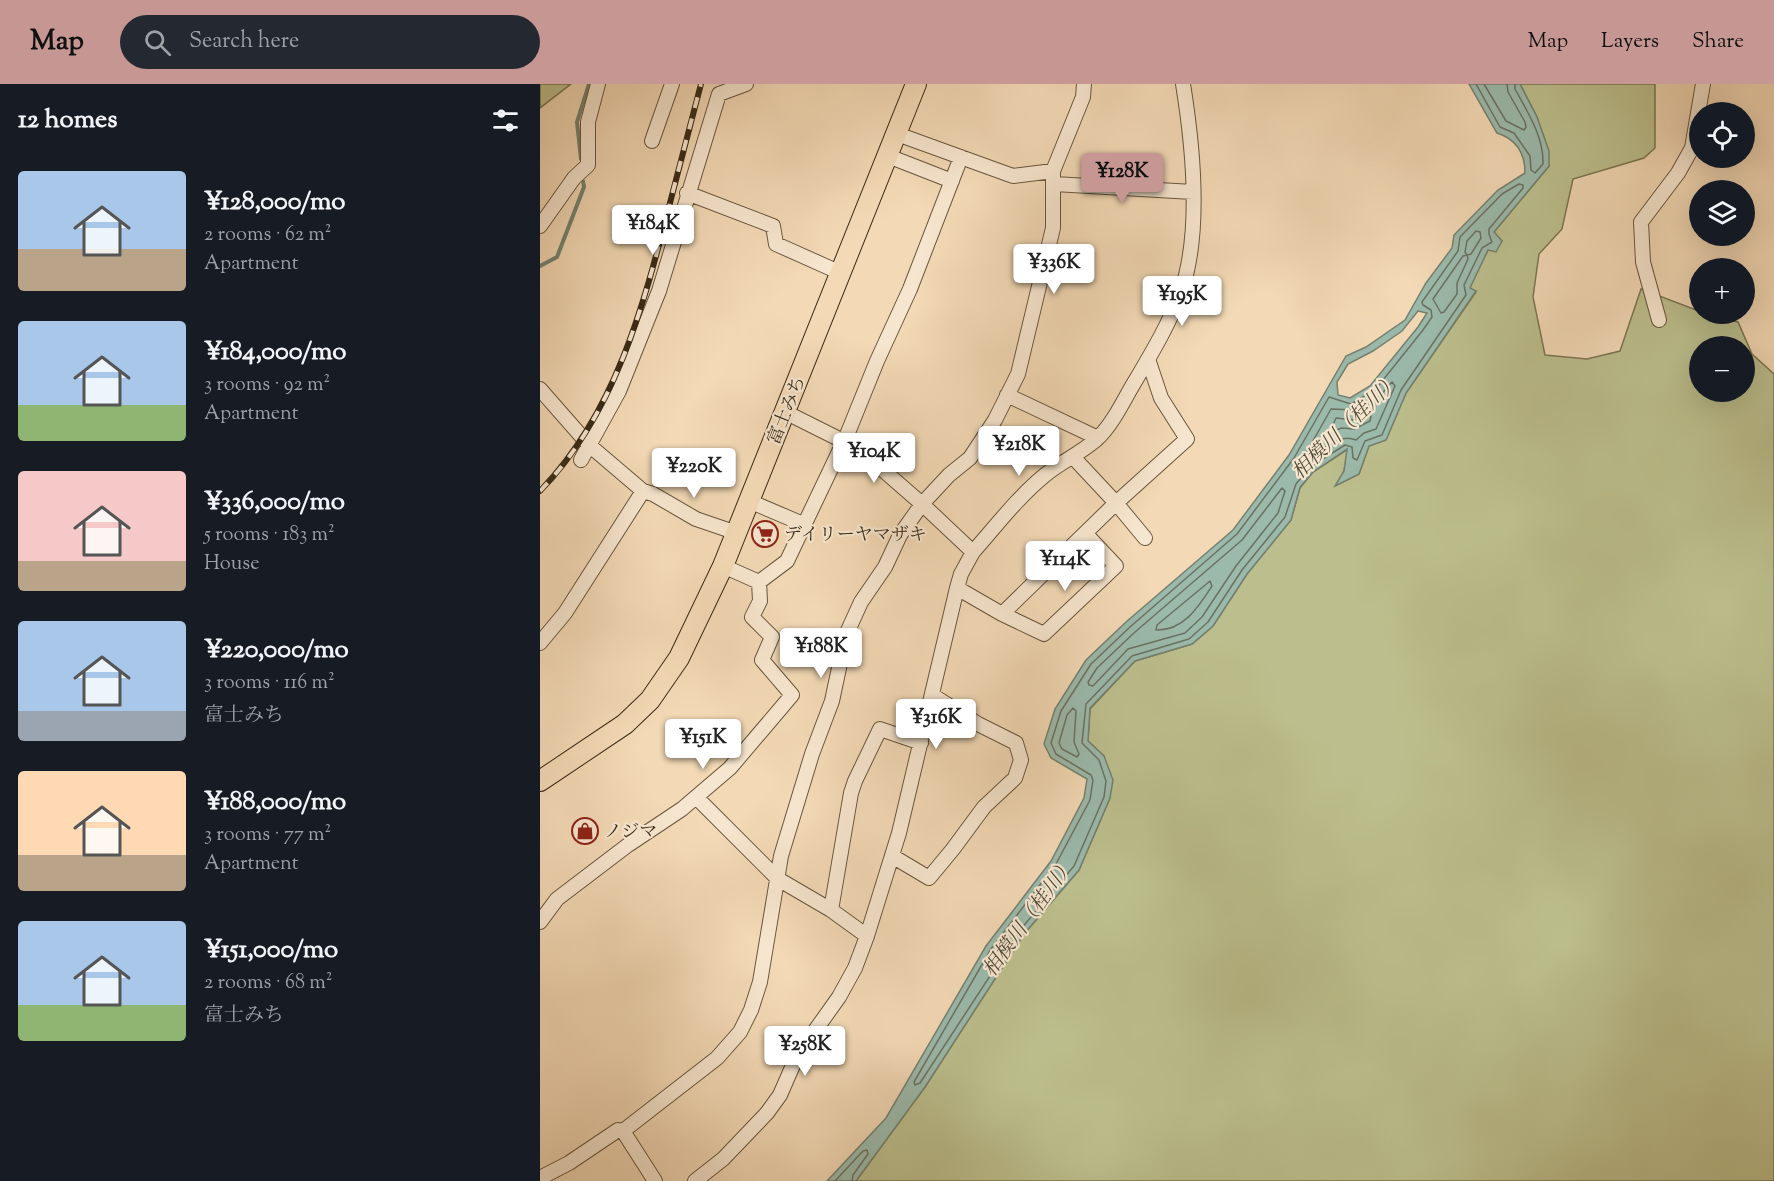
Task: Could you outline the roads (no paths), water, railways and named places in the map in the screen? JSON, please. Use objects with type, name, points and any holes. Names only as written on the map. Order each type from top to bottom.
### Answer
[{"type":"highway","name":"富士みち","points":[[540,781],[626,724],[650,700],[679,658],[737,533],[916,84]]},
{"type":"street","points":[[540,226],[574,178],[588,165],[588,122],[598,84]]},
{"type":"street","points":[[652,141],[672,84]]},
{"type":"street","points":[[581,460],[619,391],[659,291],[719,94],[746,84]]},
{"type":"street","points":[[540,1178],[569,1163],[618,1130],[623,1131],[717,1058],[740,1032],[751,1010],[760,982],[781,856],[812,754],[832,701],[846,635],[861,602],[885,567],[900,535],[922,504],[949,475],[970,458],[995,420],[1018,374],[1053,228],[1053,178],[1083,97],[1084,84]]},
{"type":"street","points":[[695,1181],[723,1159],[767,1113],[780,1095],[797,1056],[839,997],[855,968],[892,856],[957,588],[961,574],[973,552],[1044,476],[1098,438],[1120,407],[1173,310],[1188,265],[1193,225],[1188,112],[1183,84]]},
{"type":"street","points":[[1659,320],[1643,262],[1641,222],[1678,172],[1692,148],[1703,84]]},
{"type":"street","points":[[897,134],[1013,176],[1193,192]]},
{"type":"street","points":[[888,156],[952,181]]},
{"type":"street","points":[[759,582],[787,561],[910,289],[961,157]]},
{"type":"street","points":[[687,193],[773,226],[776,244],[841,273]]},
{"type":"street","points":[[1002,614],[1116,503],[1187,439],[1161,398],[1148,359]]},
{"type":"street","points":[[540,389],[589,445],[643,491],[653,494],[696,519],[737,533]]},
{"type":"street","points":[[1007,396],[1098,438]]},
{"type":"street","points":[[784,412],[843,441],[875,464],[973,552]]},
{"type":"street","points":[[1073,457],[1145,538]]},
{"type":"street","points":[[540,643],[565,613],[643,491]]},
{"type":"street","points":[[749,501],[803,524]]},
{"type":"street","points":[[957,588],[1002,614],[1044,634],[1116,566],[1085,533]]},
{"type":"street","points":[[723,566],[759,582]]},
{"type":"street","points":[[540,922],[557,899],[628,845],[682,809],[730,768],[792,694],[762,660],[772,637],[752,616],[760,601],[759,582]]},
{"type":"street","points":[[892,856],[929,878],[984,807],[1015,778],[1021,760],[1016,743],[978,724],[932,695]]},
{"type":"street","points":[[831,910],[851,793],[880,729],[921,743]]},
{"type":"street","points":[[696,797],[778,879],[831,910],[867,936]]},
{"type":"street","points":[[623,1131],[655,1181]]},
{"type":"water","name":"相模川（桂川）","points":[[1469,84],[1520,84],[1537,117],[1549,151],[1549,166],[1494,232],[1502,241],[1496,252],[1488,250],[1470,288],[1476,291],[1406,393],[1386,440],[1369,446],[1359,474],[1335,486],[1344,471],[1347,449],[1313,472],[1300,487],[1291,520],[1247,574],[1213,626],[1192,644],[1135,661],[1090,708],[1088,741],[1104,756],[1113,780],[1110,798],[1079,870],[1024,934],[925,1087],[856,1181],[827,1181],[886,1118],[986,946],[1051,861],[1084,798],[1087,779],[1051,758],[1044,744],[1055,709],[1086,660],[1126,622],[1233,530],[1289,455],[1346,356],[1366,347],[1405,320],[1426,283],[1452,248],[1454,235],[1498,190],[1525,173],[1525,166],[1518,148],[1509,139],[1497,133]],"holes":[[[1418,311],[1427,313],[1370,386],[1350,398],[1338,395],[1337,382],[1348,364],[1373,351],[1402,331]]]},
{"type":"waterway","points":[[581,159],[577,122],[589,84]]},
{"type":"waterway","points":[[540,266],[557,257],[584,187],[583,181]]},
{"type":"railway","points":[[540,491],[567,460],[589,427],[624,354],[650,277],[701,84]]},
{"type":"place","name":"デイリーヤマザキ","points":[[765,534]]},
{"type":"place","name":"ノジマ","points":[[585,831]]}]
